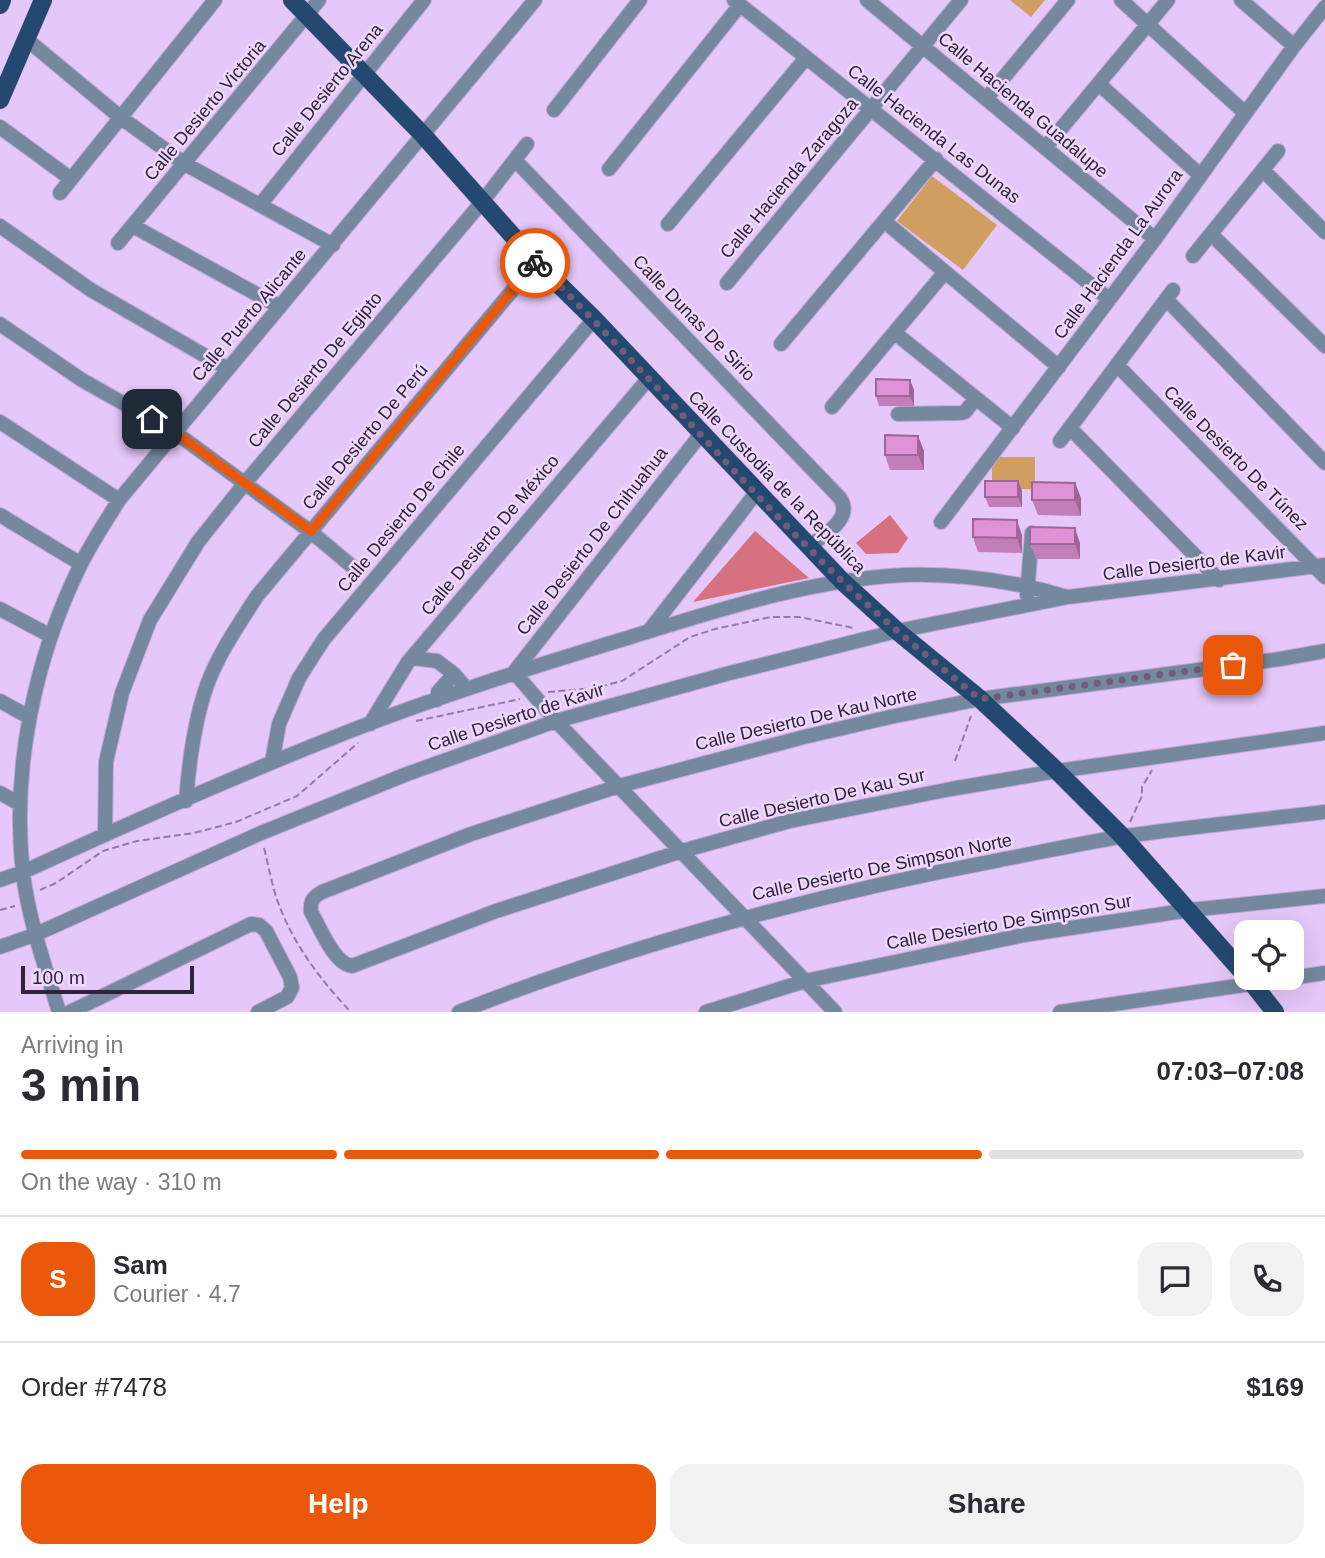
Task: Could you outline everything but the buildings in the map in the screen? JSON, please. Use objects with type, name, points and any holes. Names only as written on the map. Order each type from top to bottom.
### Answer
[{"type":"main road","points":[[0,100],[43,0]]},
{"type":"main road","name":"Calle Custodia de la República","points":[[292,0],[423,135],[536,262],[594,319],[842,581],[974,701],[1057,771],[1121,834],[1234,962]]},
{"type":"main road","name":"Calle Custodia de la República","points":[[1257,990],[1275,1012]]},
{"type":"street","points":[[60,193],[215,0]]},
{"type":"street","name":"Calle Desierto Victoria","points":[[118,243],[319,0]]},
{"type":"street","name":"Calle Desierto Arena","points":[[260,205],[424,0]]},
{"type":"street","name":"Calle Puerto Alicante","points":[[59,1012],[34,935],[23,873],[20,804],[29,717],[51,636],[81,564],[119,500],[535,0]]},
{"type":"street","points":[[554,110],[640,0]]},
{"type":"street","name":"Calle Hacienda Guadalupe","points":[[867,0],[1155,239]]},
{"type":"street","name":"Calle Hacienda Zaragoza","points":[[727,283],[961,0]]},
{"type":"street","points":[[985,99],[1068,0]]},
{"type":"street","points":[[1121,0],[1245,113]]},
{"type":"street","points":[[1045,148],[1168,0]]},
{"type":"street","points":[[1241,0],[1294,46]]},
{"type":"street","points":[[609,169],[737,2]]},
{"type":"street","name":"Calle Hacienda Las Dunas","points":[[737,2],[805,59],[872,108],[1110,299]]},
{"type":"street","name":"Calle Hacienda La Aurora","points":[[941,522],[1155,239],[1325,7]]},
{"type":"street","points":[[25,38],[120,117],[185,164],[333,244]]},
{"type":"street","points":[[668,224],[805,59]]},
{"type":"street","points":[[1099,83],[1200,175]]},
{"type":"street","points":[[0,127],[71,179]]},
{"type":"street","name":"Calle Desierto De Egipto","points":[[105,835],[106,762],[122,694],[149,620],[198,542],[482,202],[527,144]]},
{"type":"street","points":[[1193,256],[1278,151]]},
{"type":"street","points":[[781,344],[936,159]]},
{"type":"street","name":"Calle Dunas De Sirio","points":[[515,160],[844,505],[842,519],[809,547]]},
{"type":"street","points":[[1263,170],[1325,232]]},
{"type":"street","points":[[884,221],[1059,367]]},
{"type":"street","points":[[0,226],[91,290],[229,369]]},
{"type":"street","points":[[133,226],[280,307]]},
{"type":"street","points":[[1211,234],[1325,346]]},
{"type":"street","name":"Calle Desierto De Perú","points":[[186,801],[189,756],[207,684],[229,640],[257,596],[536,262]]},
{"type":"street","points":[[832,407],[945,272]]},
{"type":"street","points":[[1060,441],[1170,295],[1325,463]]},
{"type":"street","name":"Calle Desierto De Chile","points":[[272,762],[279,724],[299,678],[324,639],[594,319]]},
{"type":"street","points":[[0,324],[82,380],[176,433],[311,531],[354,568]]},
{"type":"street","points":[[895,333],[1013,428]]},
{"type":"street","name":"Calle Desierto De Túnez","points":[[1118,366],[1322,570]]},
{"type":"street","name":"Calle Desierto De México","points":[[370,724],[391,685],[412,658],[649,378]]},
{"type":"street","points":[[898,414],[961,413],[965,412],[975,399]]},
{"type":"street","points":[[0,422],[119,500]]},
{"type":"street","points":[[1070,428],[1219,580]]},
{"type":"street","name":"Calle Desierto De Chihuahua","points":[[514,672],[701,434]]},
{"type":"street","points":[[649,631],[756,493]]},
{"type":"street","points":[[0,515],[81,564]]},
{"type":"street","points":[[1026,606],[1032,533]]},
{"type":"street","name":"Calle Desierto de Kavir","points":[[0,947],[34,935],[261,833],[407,774],[556,720],[897,631],[1068,597],[1322,570]]},
{"type":"street","name":"Calle Desierto de Kavir","points":[[0,880],[23,873],[272,762],[370,724],[514,672],[761,599],[842,581],[919,575],[959,576],[1027,585],[1068,597]]},
{"type":"street","points":[[0,609],[51,636]]},
{"type":"street","name":"Calle Desierto De Kau Norte","points":[[344,965],[337,958],[311,912],[310,904],[314,897],[471,834],[619,786],[841,728],[974,701],[1325,651]]},
{"type":"street","points":[[412,658],[433,659],[454,674],[467,689]]},
{"type":"street","points":[[514,672],[556,720],[835,1012]]},
{"type":"street","points":[[437,700],[438,692],[454,674]]},
{"type":"street","points":[[0,701],[29,717]]},
{"type":"street","name":"Calle Desierto De Kau Sur","points":[[344,965],[359,964],[496,911],[682,851],[790,821],[1057,771],[1325,733]]},
{"type":"street","points":[[0,793],[20,804]]},
{"type":"street","name":"Calle Desierto De Simpson Norte","points":[[459,1012],[583,967],[745,917],[928,874],[1121,834],[1325,812]]},
{"type":"street","name":"Calle Desierto De Simpson Sur","points":[[706,1012],[805,981],[1024,935],[1190,910],[1325,896]]},
{"type":"street","points":[[70,1012],[251,924],[259,925],[266,931],[290,977],[292,988],[287,997],[258,1012]]},
{"type":"street","points":[[1304,975],[1325,973]]},
{"type":"street","points":[[1060,1012],[1234,983]]},
{"type":"path","points":[[412,722],[514,702],[534,694],[595,688],[622,681],[690,637],[771,617],[799,617],[860,629]]},
{"type":"path","points":[[955,761],[974,701]]},
{"type":"path","points":[[0,910],[13,908],[27,895],[56,883],[103,851],[137,841],[194,833],[236,822],[297,796],[363,738]]},
{"type":"path","points":[[1121,834],[1143,796],[1143,784],[1154,766],[1155,756]]},
{"type":"path","points":[[261,833],[280,907],[296,939],[330,990],[351,1012]]},
{"type":"shaded area","points":[[1010,0],[1045,0],[1031,17]]},
{"type":"shaded area","points":[[932,176],[997,225],[963,270],[897,221]]},
{"type":"shaded area","points":[[992,457],[1035,457],[1035,489],[992,489]]},
{"type":"shaded area","points":[[890,515],[908,538],[898,553],[866,554],[856,543]]},
{"type":"shaded area","points":[[755,531],[809,578],[693,602]]},
{"type":"way so far","points":[[535,263],[594,319],[842,581],[897,631],[980,699],[1233,665]]},
{"type":"route","points":[[152,419],[176,433],[311,531],[535,263]]}]
